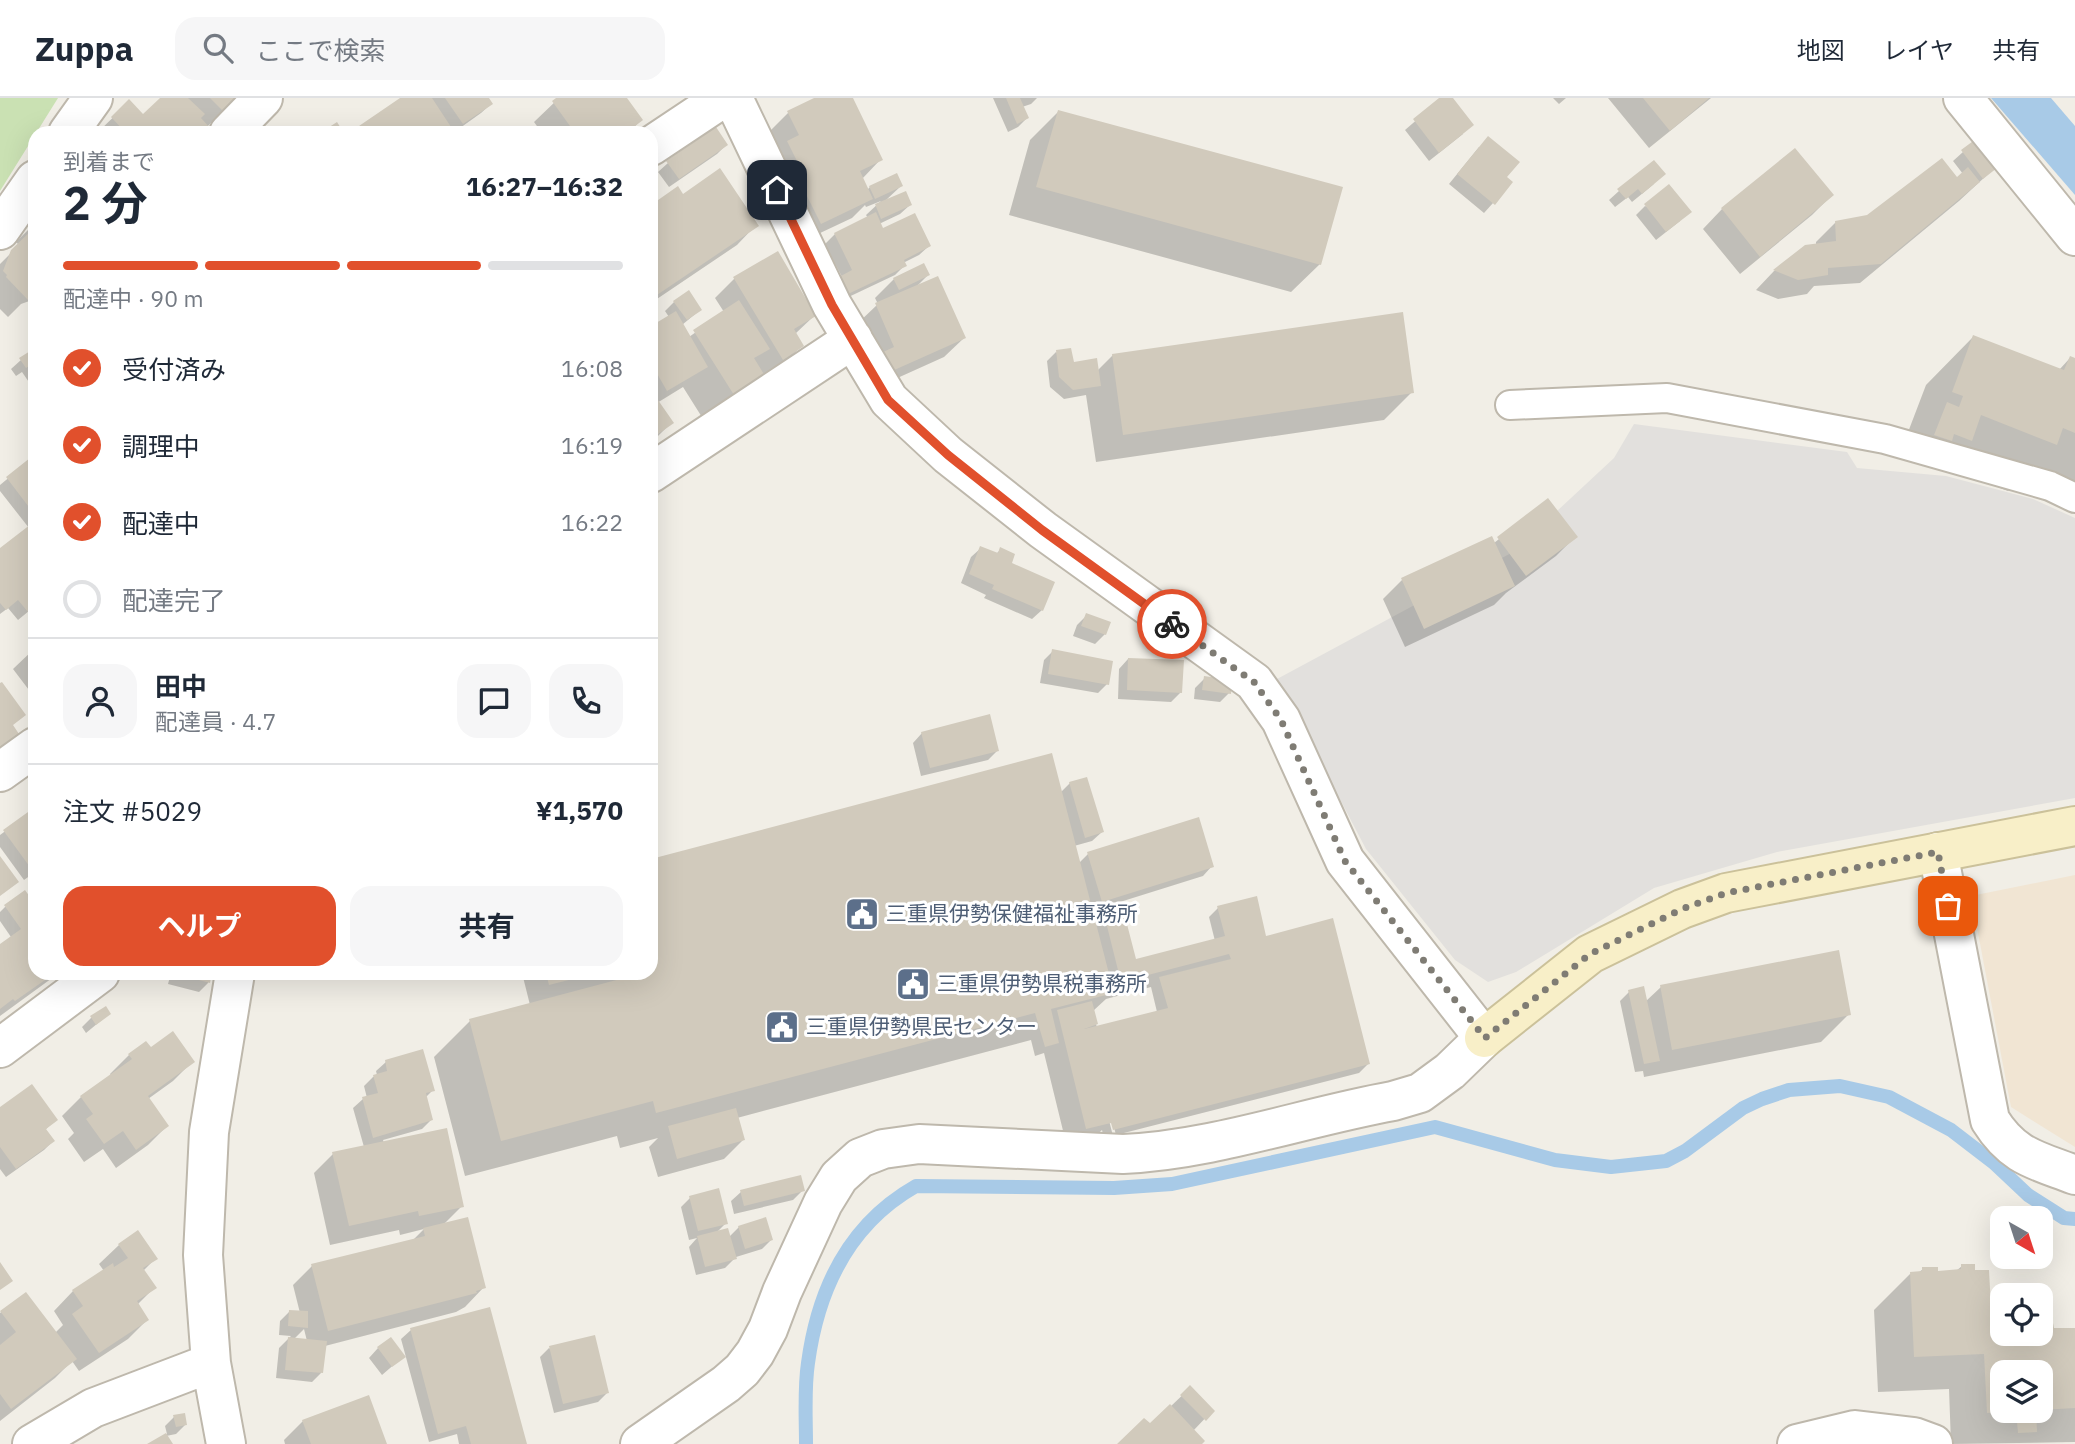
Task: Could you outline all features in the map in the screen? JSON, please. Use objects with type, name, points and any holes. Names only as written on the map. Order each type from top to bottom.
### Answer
[{"type":"street","points":[[73,126],[93,98]]},
{"type":"street","points":[[236,126],[263,98]]},
{"type":"street","points":[[658,141],[723,98]]},
{"type":"street","points":[[733,98],[832,305],[888,400],[948,455],[1042,530],[1254,682],[1281,720],[1345,861],[1485,1038]]},
{"type":"street","points":[[1963,98],[2075,236]]},
{"type":"street","points":[[0,230],[28,190]]},
{"type":"street","points":[[658,468],[853,339]]},
{"type":"street","points":[[0,772],[28,752]]},
{"type":"street","points":[[640,1444],[742,1370],[768,1329],[823,1203],[839,1177],[860,1158],[883,1149],[919,1144],[1123,1154],[1153,1153],[1393,1101],[1420,1093],[1450,1071],[1485,1038],[1590,954],[1682,909],[1726,893],[2075,826]]},
{"type":"street","points":[[1938,852],[1990,1120],[2001,1138],[2015,1150],[2075,1175]]},
{"type":"street","points":[[0,1048],[91,980]]},
{"type":"street","points":[[226,1444],[211,1363],[203,1255],[208,1145],[234,980]]},
{"type":"street","points":[[32,1444],[93,1408],[211,1363]]},
{"type":"street","points":[[1797,1444],[1854,1430],[1914,1437],[1933,1444]]},
{"type":"lane","points":[[1510,405],[1667,398],[1885,439],[2050,486],[2075,498]]},
{"type":"shaded area","points":[[1634,424],[1847,452],[1857,468],[1946,476],[2033,499],[2075,518],[2075,798],[1777,852],[1654,888],[1516,972],[1488,982],[1455,960],[1366,849],[1277,679],[1513,552],[1614,458]]},
{"type":"shaded area","points":[[2075,875],[2075,1147],[2011,1107],[1971,896]]},
{"type":"green space","points":[[0,98],[58,98],[41,126],[28,126],[28,146],[0,191]]},
{"type":"water","points":[[1991,98],[2051,98],[2075,126],[2075,195]]},
{"type":"building","points":[[160,98],[188,98],[205,114],[201,118],[208,126],[119,126],[111,117],[129,99],[143,114]]},
{"type":"building","points":[[210,98],[238,98],[224,112]]},
{"type":"building","points":[[400,98],[432,98],[450,126],[359,126]]},
{"type":"building","points":[[445,98],[489,98],[493,104],[463,124]]},
{"type":"building","points":[[556,98],[627,98],[643,120],[635,126],[570,126],[552,101]]},
{"type":"building","points":[[814,98],[853,98],[883,160],[860,171],[873,199],[821,224],[794,170],[800,167],[787,141],[799,135],[787,111]]},
{"type":"building","points":[[1006,98],[1020,98],[1029,118],[1017,124]]},
{"type":"building","points":[[1439,98],[1453,98],[1474,125],[1439,153],[1413,119]]},
{"type":"building","points":[[1643,98],[1709,98],[1670,131]]},
{"type":"building","points":[[1058,110],[1343,187],[1321,265],[1036,187]]},
{"type":"building","points":[[716,127],[728,145],[679,179],[666,161]]},
{"type":"building","points":[[1488,136],[1520,162],[1507,177],[1513,182],[1495,205],[1457,174]]},
{"type":"building","points":[[1980,136],[2002,164],[1983,179],[1961,150]]},
{"type":"building","points":[[1795,148],[1834,195],[1760,257],[1721,208]]},
{"type":"building","points":[[1942,158],[1957,177],[1968,167],[1980,182],[1881,264],[1828,268],[1828,275],[1798,280],[1773,270],[1805,245],[1836,241],[1835,221],[1867,215]]},
{"type":"building","points":[[1654,160],[1666,174],[1642,194],[1638,189],[1626,199],[1617,189]]},
{"type":"building","points":[[720,168],[759,226],[658,294],[658,200],[678,186],[683,194]]},
{"type":"building","points":[[897,173],[903,186],[875,199],[869,186]]},
{"type":"building","points":[[1669,184],[1692,212],[1666,232],[1644,204]]},
{"type":"building","points":[[906,191],[912,205],[881,219],[875,204]]},
{"type":"building","points":[[876,212],[883,228],[915,213],[931,246],[904,260],[907,266],[848,294],[839,277],[852,270],[834,233]]},
{"type":"building","points":[[28,234],[28,300],[3,271],[11,250]]},
{"type":"building","points":[[778,251],[816,316],[794,329],[804,346],[783,360],[733,277]]},
{"type":"building","points":[[924,263],[930,275],[899,290],[893,278]]},
{"type":"building","points":[[938,276],[966,338],[892,371],[883,352],[894,347],[875,303]]},
{"type":"building","points":[[689,290],[702,310],[687,320],[673,301]]},
{"type":"building","points":[[739,300],[770,349],[754,358],[765,376],[734,395],[693,330]]},
{"type":"building","points":[[676,311],[708,367],[667,391],[658,375],[658,322]]},
{"type":"building","points":[[1403,312],[1414,393],[1123,435],[1112,354]]},
{"type":"building","points":[[1973,335],[2064,370],[2070,356],[2075,358],[2075,433],[2063,428],[2057,445],[1981,415],[1972,441],[1954,434],[1952,441],[1934,435],[1947,402],[1959,407],[1963,396],[1952,392]]},
{"type":"building","points":[[1071,348],[1074,362],[1097,358],[1101,386],[1073,390],[1059,377],[1056,350]]},
{"type":"building","points":[[28,352],[28,367],[26,368],[19,358]]},
{"type":"building","points":[[658,400],[674,423],[658,434]]},
{"type":"building","points":[[28,460],[28,506],[6,477]]},
{"type":"building","points":[[1548,498],[1578,537],[1526,576],[1497,537]]},
{"type":"building","points":[[28,526],[28,612],[18,600],[6,610],[0,603],[0,548]]},
{"type":"building","points":[[1492,536],[1515,586],[1424,629],[1401,578]]},
{"type":"building","points":[[980,546],[998,553],[1000,547],[1015,554],[1012,563],[1055,582],[1043,611],[992,589],[994,585],[969,574]]},
{"type":"building","points":[[1086,613],[1111,622],[1106,635],[1081,626]]},
{"type":"building","points":[[1052,649],[1113,661],[1109,685],[1048,674]]},
{"type":"building","points":[[1128,658],[1184,660],[1182,693],[1127,690]]},
{"type":"building","points":[[1204,676],[1232,680],[1231,694],[1202,690]]},
{"type":"building","points":[[2,682],[26,715],[13,725],[19,734],[0,748],[0,683]]},
{"type":"building","points":[[990,714],[999,751],[930,768],[921,732]]},
{"type":"building","points":[[1052,753],[1114,993],[1051,1009],[1059,1043],[1045,1047],[1035,1013],[656,1113],[653,1101],[501,1141],[469,1019],[616,980],[658,980],[658,857]]},
{"type":"building","points":[[1087,777],[1104,832],[1085,838],[1069,782]]},
{"type":"building","points":[[28,812],[28,864],[3,830]]},
{"type":"building","points":[[1199,817],[1214,867],[1102,902],[1087,852]]},
{"type":"building","points":[[0,856],[19,882],[0,896]]},
{"type":"building","points":[[25,890],[28,894],[28,980],[45,980],[0,1009],[0,944],[21,929],[4,905]]},
{"type":"building","points":[[1257,896],[1266,936],[1333,918],[1370,1064],[1113,1130],[1111,1123],[1086,1129],[1057,1010],[1092,1001],[1098,1024],[1084,1029],[1168,1008],[1159,977],[1231,959],[1229,954],[1121,982],[1102,906],[1121,901],[1136,959],[1225,936],[1217,906]]},
{"type":"building","points":[[1839,950],[1851,1015],[1672,1050],[1660,985]]},
{"type":"building","points":[[548,980],[569,980],[549,985]]},
{"type":"building","points":[[1644,986],[1660,1061],[1644,1064],[1628,990]]},
{"type":"building","points":[[106,1006],[111,1014],[96,1025],[90,1016]]},
{"type":"building","points":[[173,1031],[195,1062],[148,1096],[169,1126],[136,1150],[123,1131],[104,1144],[86,1119],[93,1114],[80,1096],[132,1059],[128,1054],[146,1041],[151,1047]]},
{"type":"building","points":[[423,1049],[435,1091],[426,1093],[433,1120],[373,1138],[362,1097],[378,1093],[373,1075],[387,1071],[385,1060]]},
{"type":"building","points":[[32,1084],[58,1120],[46,1129],[55,1141],[16,1169],[0,1147],[0,1107]]},
{"type":"building","points":[[736,1108],[745,1140],[677,1159],[668,1126]]},
{"type":"building","points":[[447,1128],[464,1207],[419,1216],[418,1211],[349,1226],[332,1152]]},
{"type":"building","points":[[801,1175],[805,1191],[744,1206],[740,1190]]},
{"type":"building","points":[[719,1188],[728,1224],[698,1231],[689,1196]]},
{"type":"building","points":[[468,1217],[486,1288],[476,1291],[477,1293],[328,1331],[311,1264],[425,1236],[423,1228]]},
{"type":"building","points":[[766,1217],[773,1240],[745,1249],[738,1226]]},
{"type":"building","points":[[728,1228],[737,1259],[705,1267],[697,1236]]},
{"type":"building","points":[[138,1230],[158,1259],[143,1268],[157,1288],[137,1301],[149,1320],[99,1353],[72,1314],[83,1306],[72,1290],[113,1263],[114,1267],[128,1258],[118,1244]]},
{"type":"building","points":[[0,1262],[13,1281],[0,1290]]},
{"type":"building","points":[[1961,1264],[1975,1264],[1975,1270],[1989,1270],[1990,1346],[2053,1346],[2053,1323],[2054,1328],[2075,1328],[2075,1408],[2053,1409],[2053,1360],[1990,1360],[1990,1413],[1987,1413],[1984,1354],[1914,1357],[1910,1272],[1922,1271],[1922,1267],[1938,1267],[1938,1271],[1961,1269]]},
{"type":"building","points":[[26,1292],[77,1359],[11,1409],[0,1394],[0,1345],[16,1332],[0,1311]]},
{"type":"building","points":[[490,1307],[527,1444],[471,1444],[466,1426],[438,1434],[410,1328]]},
{"type":"building","points":[[289,1310],[308,1311],[308,1328],[288,1326]]},
{"type":"building","points":[[595,1335],[609,1393],[563,1404],[549,1346]]},
{"type":"building","points":[[288,1337],[327,1341],[323,1373],[285,1370]]},
{"type":"building","points":[[391,1337],[406,1357],[392,1367],[377,1347]]},
{"type":"building","points":[[1190,1385],[1215,1411],[1206,1421],[1180,1395]]},
{"type":"building","points":[[369,1395],[387,1444],[311,1444],[302,1420]]},
{"type":"building","points":[[1170,1404],[1205,1441],[1202,1444],[1117,1444],[1144,1418],[1150,1423]]},
{"type":"building","points":[[185,1413],[187,1425],[176,1427],[173,1415]]},
{"type":"building","points":[[2017,1423],[2037,1423],[2037,1432],[2018,1433]]},
{"type":"building","points":[[166,1433],[173,1444],[147,1444]]},
{"type":"waterway","points":[[806,1444],[808,1363],[820,1309],[829,1284],[855,1239],[872,1219],[916,1186],[1114,1188],[1172,1184],[1435,1127],[1555,1160],[1611,1167],[1666,1161],[1685,1151],[1743,1108],[1762,1099],[1789,1090],[1840,1086],[1889,1097],[1951,1130],[1994,1163],[2028,1195],[2064,1218],[2075,1219]]},
{"type":"way so far","points":[[1172,624],[1254,682],[1281,720],[1345,861],[1485,1038],[1590,954],[1635,930],[1726,893],[1938,852],[1948,906]]},
{"type":"place","name":"三重県伊勢保健福祉事務所","points":[[862,914]]},
{"type":"place","name":"三重県伊勢県税事務所","points":[[913,984]]},
{"type":"place","name":"三重県伊勢県民センター","points":[[782,1027]]},
{"type":"route","points":[[777,190],[832,305],[888,400],[948,455],[1042,530],[1172,624]]}]
